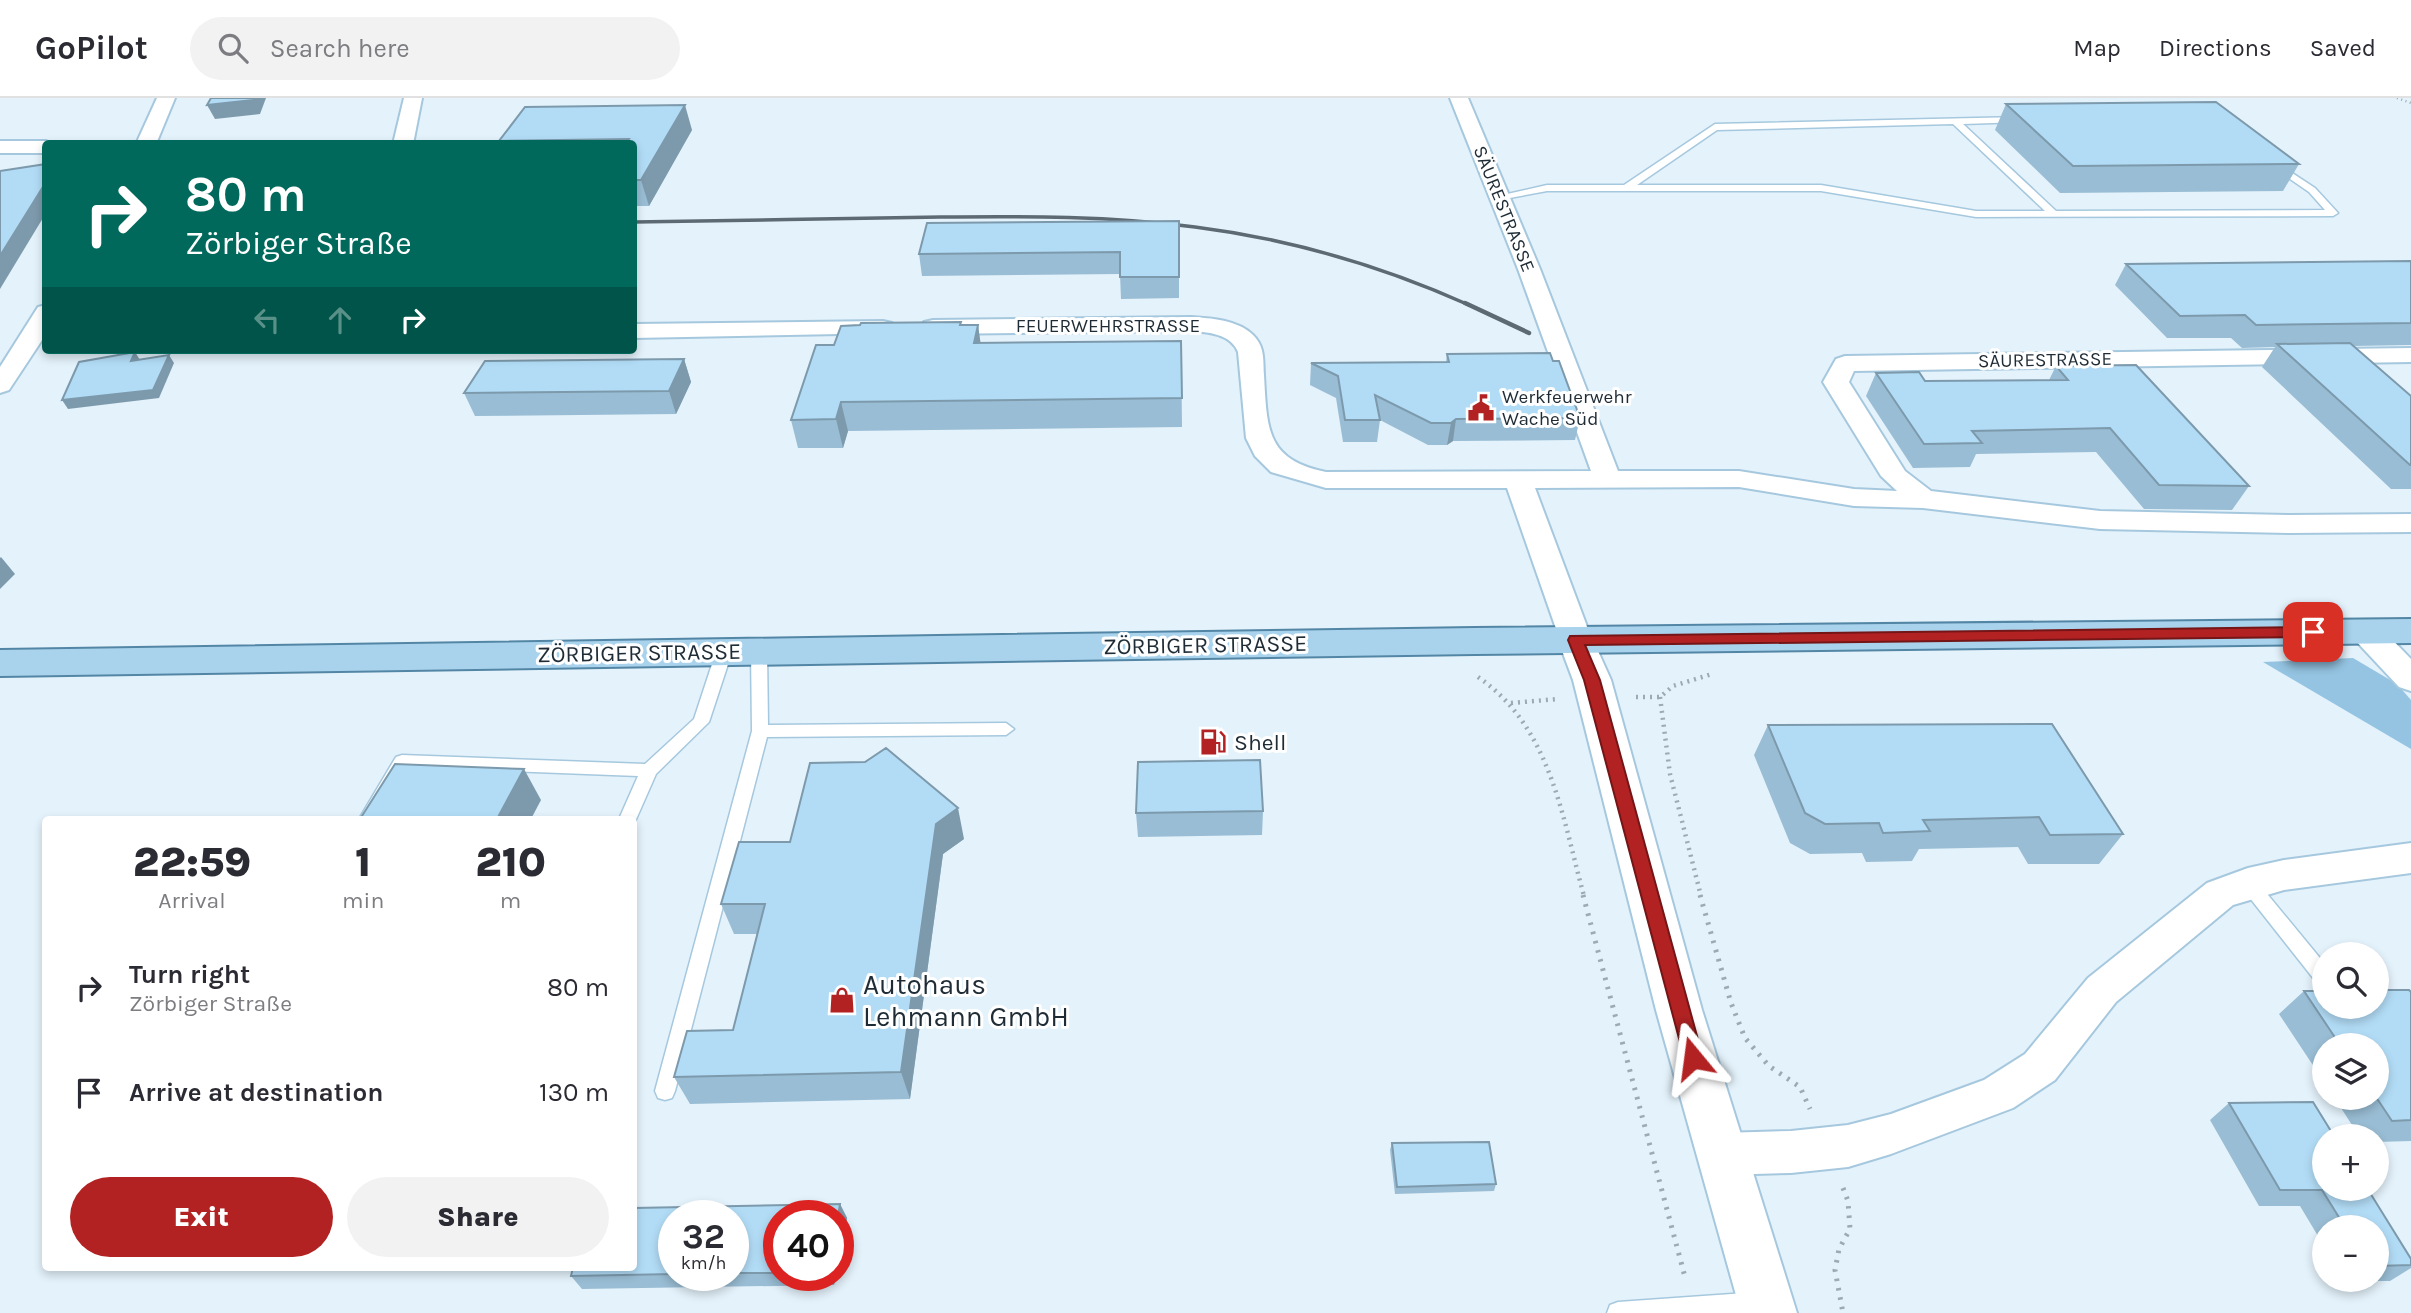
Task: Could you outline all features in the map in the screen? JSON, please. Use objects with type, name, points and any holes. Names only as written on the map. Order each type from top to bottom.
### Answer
[{"type":"main road","name":"ZÖRBIGER STRASSE","points":[[0,663],[2411,631]]},
{"type":"street","points":[[148,140],[166,98]]},
{"type":"street","points":[[404,140],[413,98]]},
{"type":"street","name":"SÄURESTRASSE","points":[[1459,98],[1607,478]]},
{"type":"street","points":[[0,148],[42,147]]},
{"type":"street","points":[[0,385],[42,319]]},
{"type":"street","name":"FEUERWEHRSTRASSE","points":[[637,331],[1205,325],[1238,335],[1251,349],[1257,438],[1266,455],[1290,471],[1326,480],[1518,480]]},
{"type":"street","name":"SÄURESTRASSE","points":[[1923,499],[1895,476],[1836,382],[1845,364],[2411,355]]},
{"type":"street","points":[[1767,1308],[1672,986],[1592,680],[1558,596],[1518,480],[1739,479],[1793,485],[1843,495],[1901,501],[1923,499],[2100,520],[2290,524],[2411,523]]},
{"type":"street","points":[[2366,632],[2411,679]]},
{"type":"street","points":[[1721,1154],[1848,1146],[1891,1134],[1998,1094],[2040,1067],[2102,990],[2220,894],[2248,883],[2284,874],[2411,858]]},
{"type":"lane","points":[[1626,188],[1716,127],[2025,120]]},
{"type":"lane","points":[[1956,122],[2052,212]]},
{"type":"lane","points":[[1499,197],[1547,188],[1821,188],[1976,214],[2333,213],[2312,190],[2268,160]]},
{"type":"lane","points":[[665,1091],[760,732],[741,652]]},
{"type":"lane","points":[[629,816],[649,770],[701,722],[741,652]]},
{"type":"lane","points":[[760,732],[1006,729]]},
{"type":"lane","points":[[370,816],[402,761],[649,770]]},
{"type":"lane","points":[[2248,883],[2312,961]]},
{"type":"lane","points":[[1618,1313],[1694,1308],[1767,1308]]},
{"type":"path","points":[[2398,98],[2411,103]]},
{"type":"path","points":[[1478,677],[1516,710],[1532,732],[1550,770],[1694,1308]]},
{"type":"path","points":[[1660,697],[1670,774],[1681,826],[1731,1003],[1745,1038],[1769,1066],[1800,1087],[1828,1148],[1848,1201],[1850,1229],[1839,1244],[1835,1270],[1837,1295],[1843,1313]]},
{"type":"shaded area","points":[[2353,658],[2397,684],[2411,700],[2411,749],[2263,662]]},
{"type":"building","points":[[211,98],[254,98],[207,105]]},
{"type":"building","points":[[2216,102],[2299,164],[2073,166],[2006,104]]},
{"type":"building","points":[[685,105],[641,180],[637,180],[637,140],[500,140],[525,107]]},
{"type":"building","points":[[42,165],[42,188],[0,256],[0,171]]},
{"type":"building","points":[[1179,221],[1179,277],[1120,277],[1120,252],[919,254],[927,223]]},
{"type":"building","points":[[2411,261],[2411,323],[2256,325],[2245,315],[2180,316],[2126,264]]},
{"type":"building","points":[[961,322],[960,325],[978,325],[974,343],[1181,341],[1182,398],[841,402],[836,419],[791,420],[816,345],[834,345],[841,326],[861,323]]},
{"type":"building","points":[[2350,343],[2411,396],[2411,465],[2277,344]]},
{"type":"building","points":[[1550,353],[1553,361],[1559,361],[1580,418],[1456,419],[1451,423],[1431,423],[1375,395],[1380,420],[1345,420],[1338,376],[1311,363],[1449,362],[1447,354]]},
{"type":"building","points":[[124,354],[134,354],[131,361],[169,355],[153,390],[62,400],[79,362]]},
{"type":"building","points":[[684,359],[669,391],[464,393],[485,361]]},
{"type":"building","points":[[2136,365],[2249,486],[2159,485],[2110,428],[1972,431],[1982,443],[1924,444],[1876,373],[1919,372],[1925,381],[2068,380],[2056,366]]},
{"type":"building","points":[[2052,724],[2123,834],[2050,835],[2039,817],[1923,820],[1930,831],[1883,833],[1879,823],[1825,824],[1805,813],[1768,725]]},
{"type":"building","name":"Autohaus Lehmann GmbH","points":[[886,748],[958,808],[936,824],[901,1072],[674,1077],[687,1031],[733,1030],[765,904],[721,904],[739,842],[790,842],[810,763],[865,762]]},
{"type":"building","points":[[1260,760],[1263,811],[1136,813],[1138,762]]},
{"type":"building","points":[[395,764],[524,769],[499,816],[362,816]]},
{"type":"building","points":[[2389,990],[2411,992],[2411,1120],[2392,1121],[2385,1110],[2389,1110],[2389,1033],[2332,1033],[2323,1019],[2389,1019]]},
{"type":"building","points":[[2304,991],[2312,991],[2312,1003]]},
{"type":"building","points":[[2312,1102],[2312,1110],[2318,1110],[2327,1124],[2312,1124],[2312,1190],[2280,1190],[2229,1103]]},
{"type":"building","points":[[1489,1142],[1496,1184],[1397,1187],[1392,1143]]},
{"type":"building","points":[[2329,1201],[2375,1201],[2384,1215],[2338,1215]]},
{"type":"building","points":[[763,1205],[763,1273],[749,1273],[749,1206]]},
{"type":"building","points":[[637,1208],[658,1208],[658,1274],[571,1276],[572,1271],[637,1271]]},
{"type":"building","points":[[2389,1224],[2411,1259],[2411,1265],[2389,1266]]},
{"type":"railway","points":[[637,222],[1005,217],[1163,223],[1230,232],[1335,256],[1403,278],[1469,305]]},
{"type":"railway","points":[[1465,303],[1529,333]]},
{"type":"place","name":"Werkfeuerwehr Wache Süd","points":[[1481,408]]},
{"type":"place","name":"Shell","points":[[1213,742]]},
{"type":"place","name":"Autohaus Lehmann GmbH","points":[[842,1000]]},
{"type":"route","points":[[1693,1058],[1592,680],[1576,640],[2313,632]]}]
